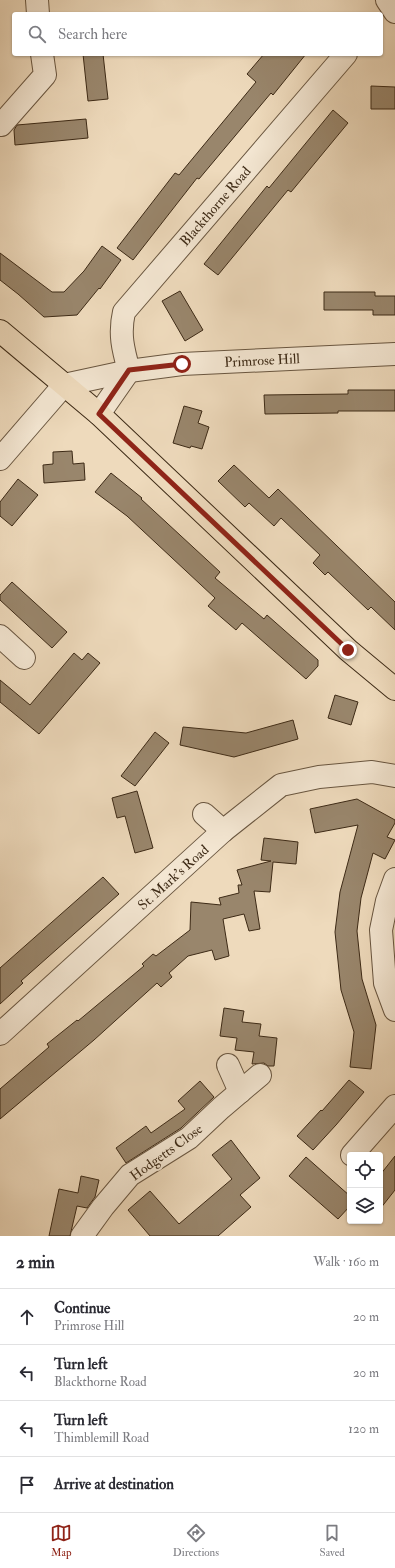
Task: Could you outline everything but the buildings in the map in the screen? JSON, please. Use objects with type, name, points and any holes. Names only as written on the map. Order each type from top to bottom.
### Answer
[{"type":"main road","points":[[0,331],[99,414],[348,650],[395,689]]},
{"type":"street","points":[[36,0],[38,12]]},
{"type":"street","name":"Blackthorne Road","points":[[129,370],[122,344],[121,325],[124,312],[344,56]]},
{"type":"street","points":[[1,125],[44,65]]},
{"type":"street","name":"Primrose Hill","points":[[129,370],[182,364],[395,354]]},
{"type":"street","points":[[0,459],[64,385],[129,370]]},
{"type":"street","points":[[99,414],[129,370]]},
{"type":"street","points":[[0,636],[24,658]]},
{"type":"street","name":"St. Mark's Road","points":[[372,772],[395,763]]},
{"type":"street","name":"St. Mark's Road","points":[[0,1034],[223,831],[280,785],[319,777],[372,772],[395,776]]},
{"type":"street","points":[[204,814],[223,831]]},
{"type":"street","points":[[395,879],[387,901],[381,930],[385,983],[395,1010]]},
{"type":"street","points":[[228,1065],[240,1092]]},
{"type":"street","name":"Hodgetts Close","points":[[82,1236],[103,1207],[130,1175],[189,1138],[260,1075]]},
{"type":"street","points":[[354,1152],[395,1106]]},
{"type":"route","points":[[182,364],[129,370],[99,414],[348,650]]}]
